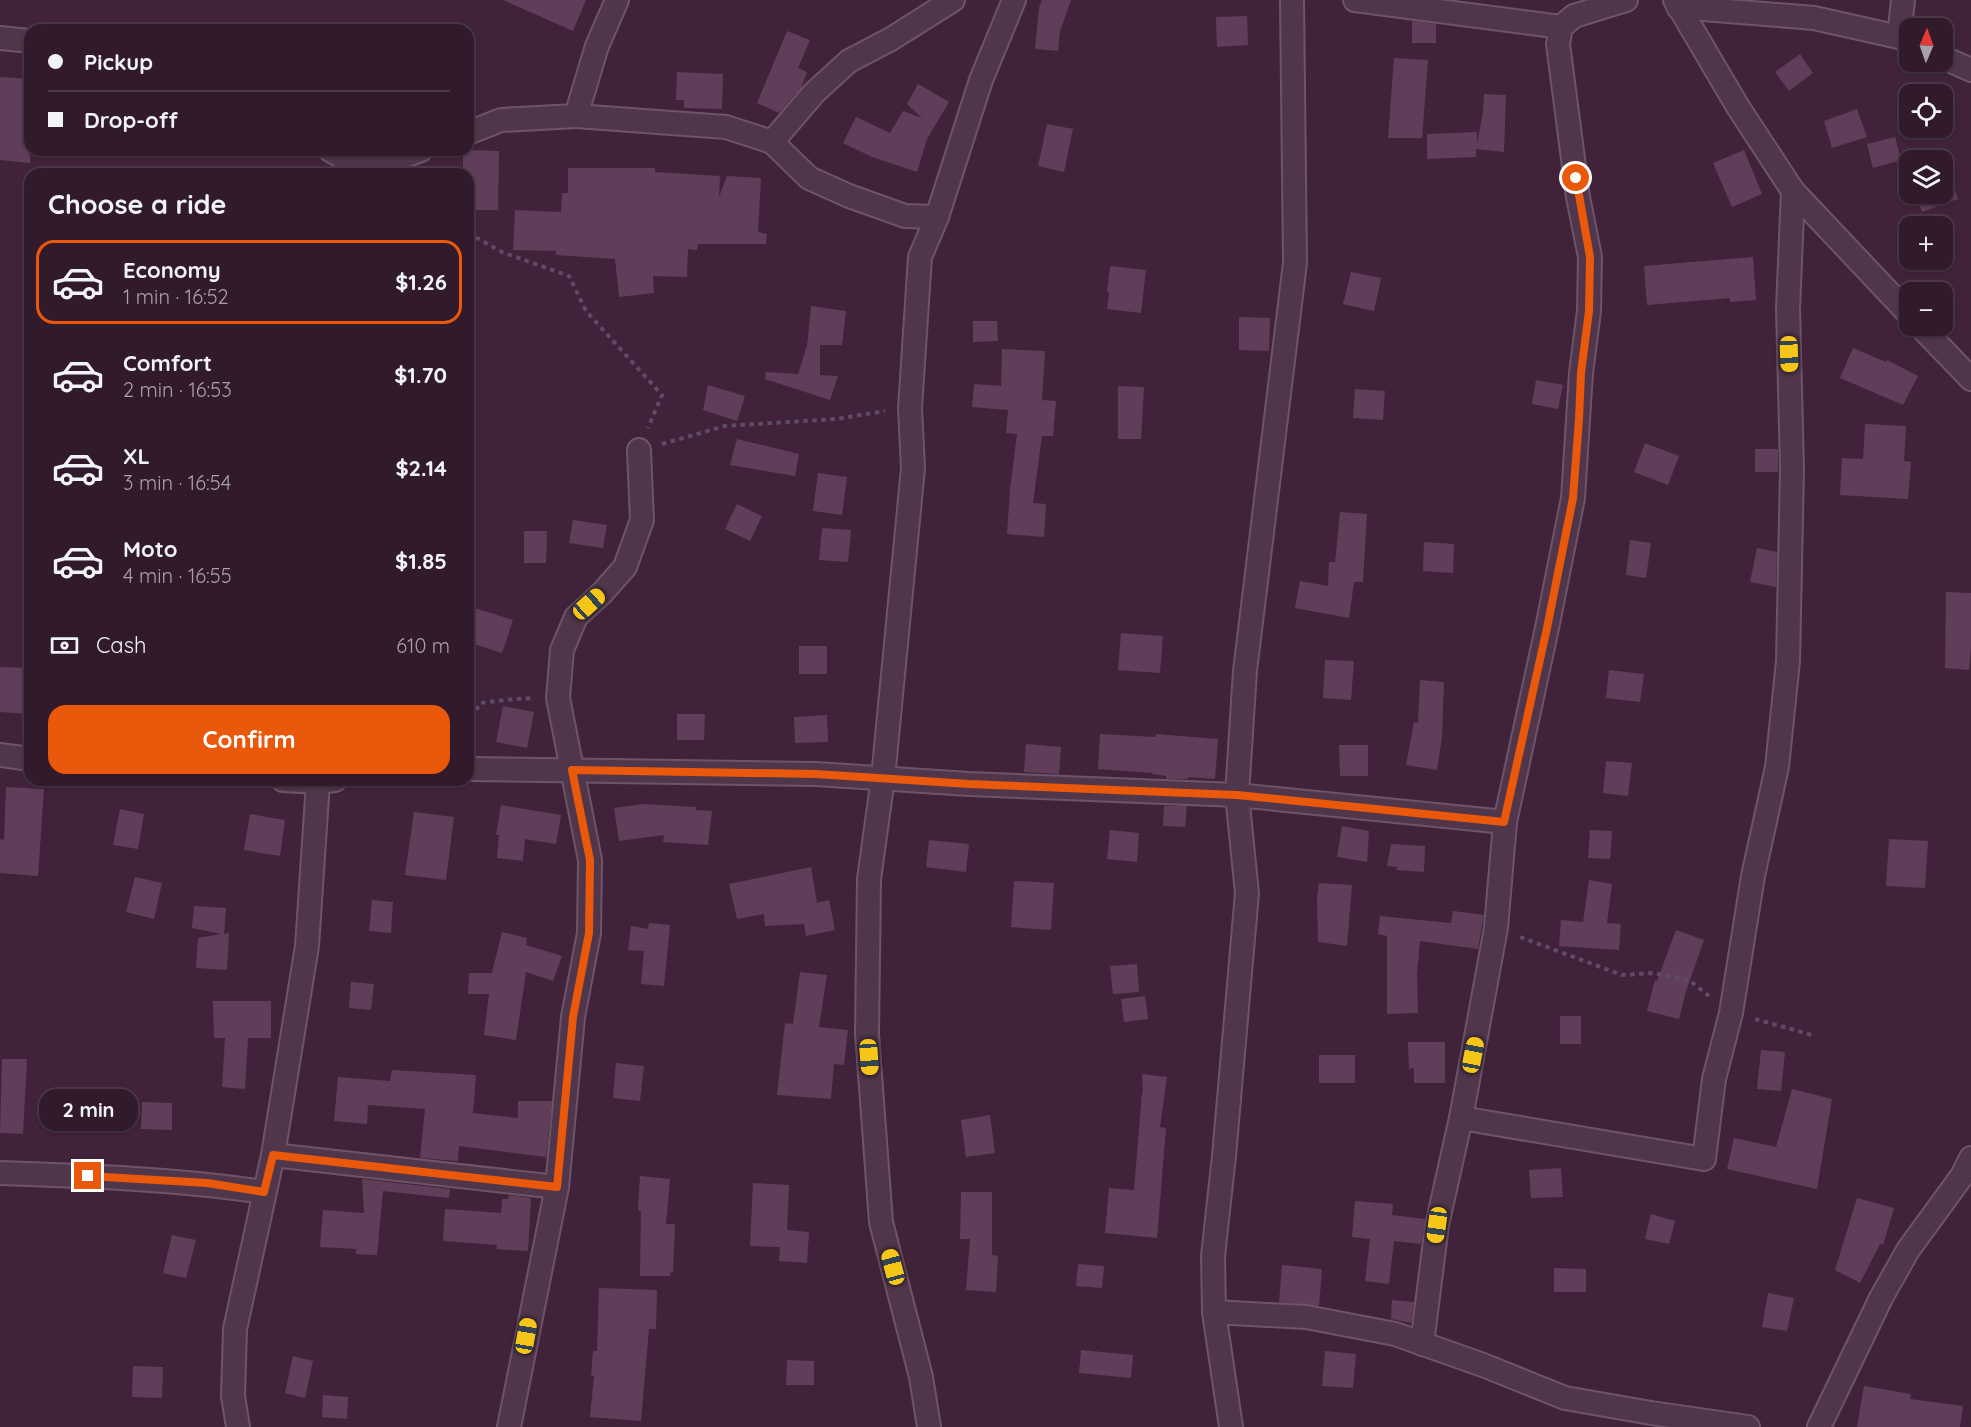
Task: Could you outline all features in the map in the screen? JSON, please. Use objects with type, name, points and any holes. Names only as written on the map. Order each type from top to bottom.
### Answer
[{"type":"street","points":[[576,116],[597,46],[617,0]]},
{"type":"street","points":[[772,142],[814,93],[849,61],[891,39],[953,0]]},
{"type":"street","points":[[928,1427],[921,1377],[881,1222],[867,1034],[869,879],[883,778],[913,468],[910,408],[920,257],[937,217],[981,80],[1014,0]]},
{"type":"street","points":[[1231,1427],[1214,1312],[1213,1257],[1247,893],[1237,795],[1245,671],[1295,263],[1292,0]]},
{"type":"street","points":[[1355,0],[1561,27]]},
{"type":"street","points":[[1422,1344],[1437,1225],[1461,1118],[1496,928],[1504,822],[1573,498],[1581,373],[1589,311],[1590,257],[1578,197],[1558,44],[1561,27],[1574,16],[1626,0]]},
{"type":"street","points":[[1903,0],[1903,18]]},
{"type":"street","points":[[1676,4],[1814,18],[1899,38]]},
{"type":"street","points":[[1676,4],[1738,107],[1793,191],[1899,303]]},
{"type":"street","points":[[0,38],[24,40]]},
{"type":"street","points":[[1953,62],[1971,70]]},
{"type":"street","points":[[474,130],[501,120],[576,116],[726,127],[772,142],[809,178],[829,187],[905,216],[937,217]]},
{"type":"street","points":[[340,156],[354,164],[388,162],[404,156]]},
{"type":"street","points":[[1461,1118],[1704,1159],[1714,1079],[1731,1013],[1753,876],[1777,766],[1788,662],[1792,469],[1788,308],[1793,191]]},
{"type":"street","points":[[1930,336],[1971,379]]},
{"type":"street","points":[[509,1427],[557,1187],[573,1017],[589,933],[590,860],[558,698],[562,650],[576,617],[625,567],[642,520],[639,450]]},
{"type":"street","points":[[0,755],[24,758]]},
{"type":"street","points":[[474,769],[816,774],[1237,795],[1504,822]]},
{"type":"street","points":[[238,1427],[233,1396],[235,1329],[273,1155],[307,946],[326,786]]},
{"type":"street","points":[[273,1155],[557,1187]]},
{"type":"street","points":[[1819,1427],[1881,1298],[1908,1250],[1962,1176],[1971,1158]]},
{"type":"street","points":[[0,1173],[142,1178],[207,1183],[264,1192]]},
{"type":"street","points":[[1214,1312],[1306,1317],[1395,1334],[1483,1365],[1566,1398],[1748,1427]]},
{"type":"path","points":[[474,236],[502,252],[569,276],[586,311],[662,395],[639,450]]},
{"type":"path","points":[[639,450],[726,426],[836,419],[910,408]]},
{"type":"path","points":[[474,714],[480,703],[558,698]]},
{"type":"path","points":[[1496,928],[1622,975],[1653,973],[1689,980],[1731,1013],[1812,1035]]},
{"type":"building","points":[[503,0],[586,0],[573,31]]},
{"type":"building","points":[[1042,0],[1071,0],[1060,31],[1058,51],[1035,49],[1039,8]]},
{"type":"building","points":[[1247,16],[1248,45],[1217,47],[1216,17]]},
{"type":"building","points":[[1412,21],[1436,24],[1436,43],[1412,43]]},
{"type":"building","points":[[787,31],[810,40],[798,68],[807,72],[801,88],[779,113],[757,103]]},
{"type":"building","points":[[1800,54],[1813,73],[1789,91],[1775,72]]},
{"type":"building","points":[[1394,58],[1428,60],[1422,138],[1388,138]]},
{"type":"building","points":[[677,72],[723,74],[722,109],[684,108],[684,100],[676,100]]},
{"type":"building","points":[[0,77],[24,79],[24,156],[30,156],[30,163],[0,160]]},
{"type":"building","points":[[918,84],[949,102],[927,139],[917,172],[872,157],[843,143],[856,117],[890,133],[903,111],[922,118],[907,104]]},
{"type":"building","points":[[1484,94],[1506,95],[1504,152],[1476,149],[1476,157],[1427,159],[1427,134],[1477,132],[1477,144]]},
{"type":"building","points":[[1857,109],[1867,137],[1832,148],[1824,121]]},
{"type":"building","points":[[1047,124],[1073,129],[1064,172],[1038,166]]},
{"type":"building","points":[[1895,137],[1899,161],[1873,168],[1867,144]]},
{"type":"building","points":[[474,150],[499,151],[498,210],[474,210],[474,168],[463,168],[463,156],[474,156]]},
{"type":"building","points":[[1744,150],[1762,194],[1732,207],[1713,163]]},
{"type":"building","points":[[568,168],[655,168],[655,172],[720,176],[719,197],[727,176],[761,178],[758,232],[767,234],[766,244],[698,244],[697,250],[688,249],[687,277],[653,276],[654,293],[619,297],[615,259],[556,255],[556,251],[513,250],[515,210],[561,212],[562,193],[568,193]]},
{"type":"building","points":[[1953,185],[1958,199],[1953,201]]},
{"type":"building","points":[[1919,204],[1944,204],[1922,212]]},
{"type":"building","points":[[1753,257],[1756,300],[1730,302],[1730,298],[1647,305],[1644,266]]},
{"type":"building","points":[[1110,266],[1146,270],[1141,313],[1107,309]]},
{"type":"building","points":[[1351,272],[1381,278],[1374,311],[1343,304]]},
{"type":"building","points":[[811,306],[846,311],[842,345],[820,345],[820,375],[838,376],[830,400],[765,379],[766,372],[798,374],[807,346]]},
{"type":"building","points":[[1239,317],[1270,318],[1269,351],[1239,350]]},
{"type":"building","points":[[973,321],[997,321],[998,341],[973,342]]},
{"type":"building","points":[[1853,348],[1886,362],[1887,360],[1918,376],[1903,405],[1840,378]]},
{"type":"building","points":[[1002,349],[1045,351],[1042,400],[1056,401],[1053,436],[1042,436],[1033,503],[1046,504],[1044,537],[1007,534],[1017,434],[1006,433],[1008,410],[972,407],[974,384],[1001,386]]},
{"type":"building","points":[[1536,380],[1563,385],[1558,409],[1532,404]]},
{"type":"building","points":[[708,385],[745,396],[737,421],[703,410]]},
{"type":"building","points":[[1118,386],[1144,387],[1141,439],[1118,439]]},
{"type":"building","points":[[1355,389],[1385,391],[1383,420],[1353,418]]},
{"type":"building","points":[[1865,424],[1906,426],[1904,461],[1911,462],[1908,499],[1840,495],[1842,458],[1863,459]]},
{"type":"building","points":[[737,439],[799,454],[795,476],[730,465]]},
{"type":"building","points":[[1645,443],[1679,456],[1668,485],[1634,472]]},
{"type":"building","points":[[1755,449],[1778,449],[1778,472],[1755,472]]},
{"type":"building","points":[[818,473],[847,477],[842,515],[813,511]]},
{"type":"building","points":[[737,504],[762,516],[750,541],[725,529]]},
{"type":"building","points":[[1340,512],[1367,514],[1363,582],[1354,582],[1349,618],[1295,608],[1300,581],[1328,586],[1329,562],[1335,562]]},
{"type":"building","points":[[573,520],[607,525],[603,548],[569,543]]},
{"type":"building","points":[[822,528],[851,530],[848,562],[819,560]]},
{"type":"building","points":[[524,531],[547,531],[546,563],[524,563]]},
{"type":"building","points":[[1630,540],[1651,543],[1646,578],[1626,575]]},
{"type":"building","points":[[1424,542],[1454,544],[1453,573],[1423,571]]},
{"type":"building","points":[[1757,548],[1777,552],[1776,587],[1750,582]]},
{"type":"building","points":[[1946,592],[1971,593],[1969,670],[1945,668]]},
{"type":"building","points":[[474,608],[513,620],[502,653],[474,644]]},
{"type":"building","points":[[1121,633],[1163,636],[1160,673],[1118,670]]},
{"type":"building","points":[[799,646],[827,646],[827,674],[799,674]]},
{"type":"building","points":[[1325,660],[1354,661],[1351,700],[1323,698]]},
{"type":"building","points":[[0,667],[24,668],[24,714],[0,712]]},
{"type":"building","points":[[1609,670],[1644,674],[1640,702],[1606,698]]},
{"type":"building","points":[[1420,680],[1444,682],[1442,737],[1437,770],[1406,765],[1414,722],[1418,723]]},
{"type":"building","points":[[503,706],[534,712],[527,748],[496,742]]},
{"type":"building","points":[[677,714],[705,714],[704,740],[677,740]]},
{"type":"building","points":[[827,715],[828,742],[795,743],[794,717]]},
{"type":"building","points":[[1100,734],[1155,737],[1156,734],[1218,739],[1215,779],[1188,777],[1188,779],[1166,779],[1166,776],[1152,773],[1098,769]]},
{"type":"building","points":[[1026,744],[1061,747],[1059,774],[1024,772]]},
{"type":"building","points":[[1339,745],[1368,745],[1368,776],[1340,776]]},
{"type":"building","points":[[1606,761],[1632,763],[1628,796],[1603,793]]},
{"type":"building","points":[[6,787],[44,789],[38,876],[0,873],[0,839],[4,840]]},
{"type":"building","points":[[644,804],[696,807],[696,810],[712,811],[708,845],[663,842],[664,835],[619,841],[614,808]]},
{"type":"building","points":[[501,805],[561,815],[556,844],[525,839],[523,861],[497,858],[499,835],[496,835]]},
{"type":"building","points":[[1164,806],[1187,806],[1185,827],[1163,826]]},
{"type":"building","points":[[120,809],[144,814],[138,849],[113,845]]},
{"type":"building","points":[[414,812],[454,817],[446,880],[405,875]]},
{"type":"building","points":[[250,814],[285,820],[280,856],[244,850]]},
{"type":"building","points":[[1342,826],[1369,831],[1367,862],[1337,857]]},
{"type":"building","points":[[1110,830],[1139,833],[1137,862],[1107,859]]},
{"type":"building","points":[[1590,830],[1612,831],[1610,859],[1588,858]]},
{"type":"building","points":[[1889,839],[1928,841],[1925,888],[1886,886]]},
{"type":"building","points":[[929,840],[969,844],[966,872],[926,867]]},
{"type":"building","points":[[1391,844],[1425,846],[1424,872],[1397,870],[1397,867],[1387,866]]},
{"type":"building","points":[[811,867],[817,903],[829,900],[835,930],[806,936],[804,924],[765,926],[764,914],[737,919],[729,884]]},
{"type":"building","points":[[135,877],[162,883],[154,919],[126,912]]},
{"type":"building","points":[[1589,880],[1612,884],[1607,923],[1621,924],[1619,950],[1559,946],[1561,920],[1583,922]]},
{"type":"building","points":[[1014,881],[1054,883],[1051,930],[1011,927]]},
{"type":"building","points":[[1319,883],[1352,885],[1347,946],[1318,942]]},
{"type":"building","points":[[372,900],[393,902],[391,933],[369,931]]},
{"type":"building","points":[[194,906],[226,908],[224,934],[229,933],[227,970],[196,968],[198,938],[221,934],[192,928]]},
{"type":"building","points":[[1453,911],[1484,915],[1478,949],[1420,941],[1417,974],[1418,1013],[1387,1014],[1387,936],[1378,934],[1380,916],[1451,923]]},
{"type":"building","points":[[649,923],[670,925],[664,986],[641,984],[644,951],[628,950],[631,926],[648,929]]},
{"type":"building","points":[[1676,930],[1704,940],[1679,1019],[1647,1011],[1655,980],[1657,981]]},
{"type":"building","points":[[502,932],[527,938],[526,945],[562,956],[553,981],[526,972],[516,1040],[484,1035],[489,994],[468,994],[469,973],[492,973]]},
{"type":"building","points":[[1137,964],[1139,992],[1113,994],[1110,966]]},
{"type":"building","points":[[800,972],[827,975],[819,1027],[848,1030],[844,1065],[834,1064],[831,1099],[777,1095],[785,1023],[793,1024]]},
{"type":"building","points":[[351,982],[374,984],[371,1010],[349,1008]]},
{"type":"building","points":[[1145,996],[1148,1019],[1124,1022],[1121,999]]},
{"type":"building","points":[[213,1001],[271,1001],[271,1038],[248,1038],[245,1089],[222,1087],[225,1038],[214,1038]]},
{"type":"building","points":[[1560,1016],[1581,1016],[1581,1044],[1560,1044]]},
{"type":"building","points":[[1408,1042],[1445,1042],[1445,1083],[1414,1083],[1414,1068],[1409,1069]]},
{"type":"building","points":[[1761,1050],[1785,1052],[1781,1091],[1757,1089]]},
{"type":"building","points":[[1319,1055],[1355,1055],[1355,1083],[1319,1083]]},
{"type":"building","points":[[2,1059],[27,1059],[23,1134],[0,1133]]},
{"type":"building","points":[[616,1063],[644,1066],[640,1101],[613,1098]]},
{"type":"building","points":[[392,1070],[476,1075],[473,1113],[518,1118],[518,1101],[552,1101],[546,1157],[459,1146],[458,1161],[420,1158],[425,1109],[368,1105],[367,1124],[334,1121],[338,1077],[390,1081]]},
{"type":"building","points":[[1142,1074],[1167,1077],[1160,1127],[1166,1128],[1157,1238],[1105,1233],[1109,1188],[1134,1190],[1143,1092]]},
{"type":"building","points":[[1792,1089],[1832,1099],[1817,1189],[1727,1169],[1734,1138],[1776,1147]]},
{"type":"building","points":[[142,1102],[172,1103],[172,1130],[141,1129]]},
{"type":"building","points":[[990,1115],[995,1153],[966,1157],[961,1120]]},
{"type":"building","points":[[1561,1168],[1563,1197],[1531,1198],[1529,1170]]},
{"type":"building","points":[[640,1176],[670,1179],[666,1224],[675,1224],[673,1273],[670,1272],[670,1276],[640,1276],[641,1211],[638,1210]]},
{"type":"building","points":[[362,1179],[450,1189],[449,1198],[383,1191],[377,1255],[356,1254],[356,1249],[320,1247],[323,1210],[364,1213]]},
{"type":"building","points":[[753,1183],[789,1185],[787,1230],[809,1232],[807,1263],[779,1261],[780,1247],[750,1246]]},
{"type":"building","points":[[961,1192],[992,1192],[992,1255],[998,1256],[996,1292],[966,1290],[970,1239],[960,1239]]},
{"type":"building","points":[[509,1195],[531,1198],[528,1251],[496,1249],[497,1245],[443,1241],[445,1209],[501,1213],[502,1199],[508,1199]]},
{"type":"building","points":[[1857,1198],[1894,1208],[1883,1245],[1880,1244],[1860,1283],[1835,1270]]},
{"type":"building","points":[[1355,1201],[1393,1204],[1392,1215],[1425,1219],[1421,1244],[1394,1241],[1389,1284],[1365,1281],[1370,1239],[1352,1237]]},
{"type":"building","points":[[1651,1214],[1675,1221],[1669,1244],[1645,1239]]},
{"type":"building","points":[[172,1235],[196,1240],[186,1278],[163,1273]]},
{"type":"building","points":[[1078,1264],[1104,1266],[1102,1288],[1076,1286]]},
{"type":"building","points":[[1282,1265],[1322,1269],[1319,1306],[1279,1302]]},
{"type":"building","points":[[1554,1268],[1586,1269],[1586,1292],[1554,1292]]},
{"type":"building","points":[[599,1288],[657,1290],[656,1329],[649,1329],[641,1421],[590,1417],[594,1376],[591,1376],[593,1351],[597,1351]]},
{"type":"building","points":[[1768,1293],[1794,1298],[1787,1331],[1762,1327]]},
{"type":"building","points":[[1392,1300],[1414,1302],[1411,1323],[1391,1319]]},
{"type":"building","points":[[1081,1350],[1133,1355],[1131,1378],[1079,1373]]},
{"type":"building","points":[[1325,1351],[1356,1354],[1353,1388],[1322,1386]]},
{"type":"building","points":[[293,1356],[313,1361],[305,1398],[285,1393]]},
{"type":"building","points":[[787,1360],[814,1361],[814,1385],[786,1385]]},
{"type":"building","points":[[133,1366],[163,1367],[162,1398],[132,1397]]},
{"type":"building","points":[[1864,1386],[1911,1394],[1910,1399],[1963,1406],[1960,1427],[1857,1427]]},
{"type":"building","points":[[323,1395],[348,1397],[347,1419],[322,1417]]},
{"type":"route","points":[[88,1176],[207,1183],[264,1192],[273,1155],[557,1187],[573,1017],[589,933],[590,860],[572,770],[816,774],[969,784],[1237,795],[1504,822],[1573,498],[1581,373],[1589,311],[1590,257],[1576,178]]}]
